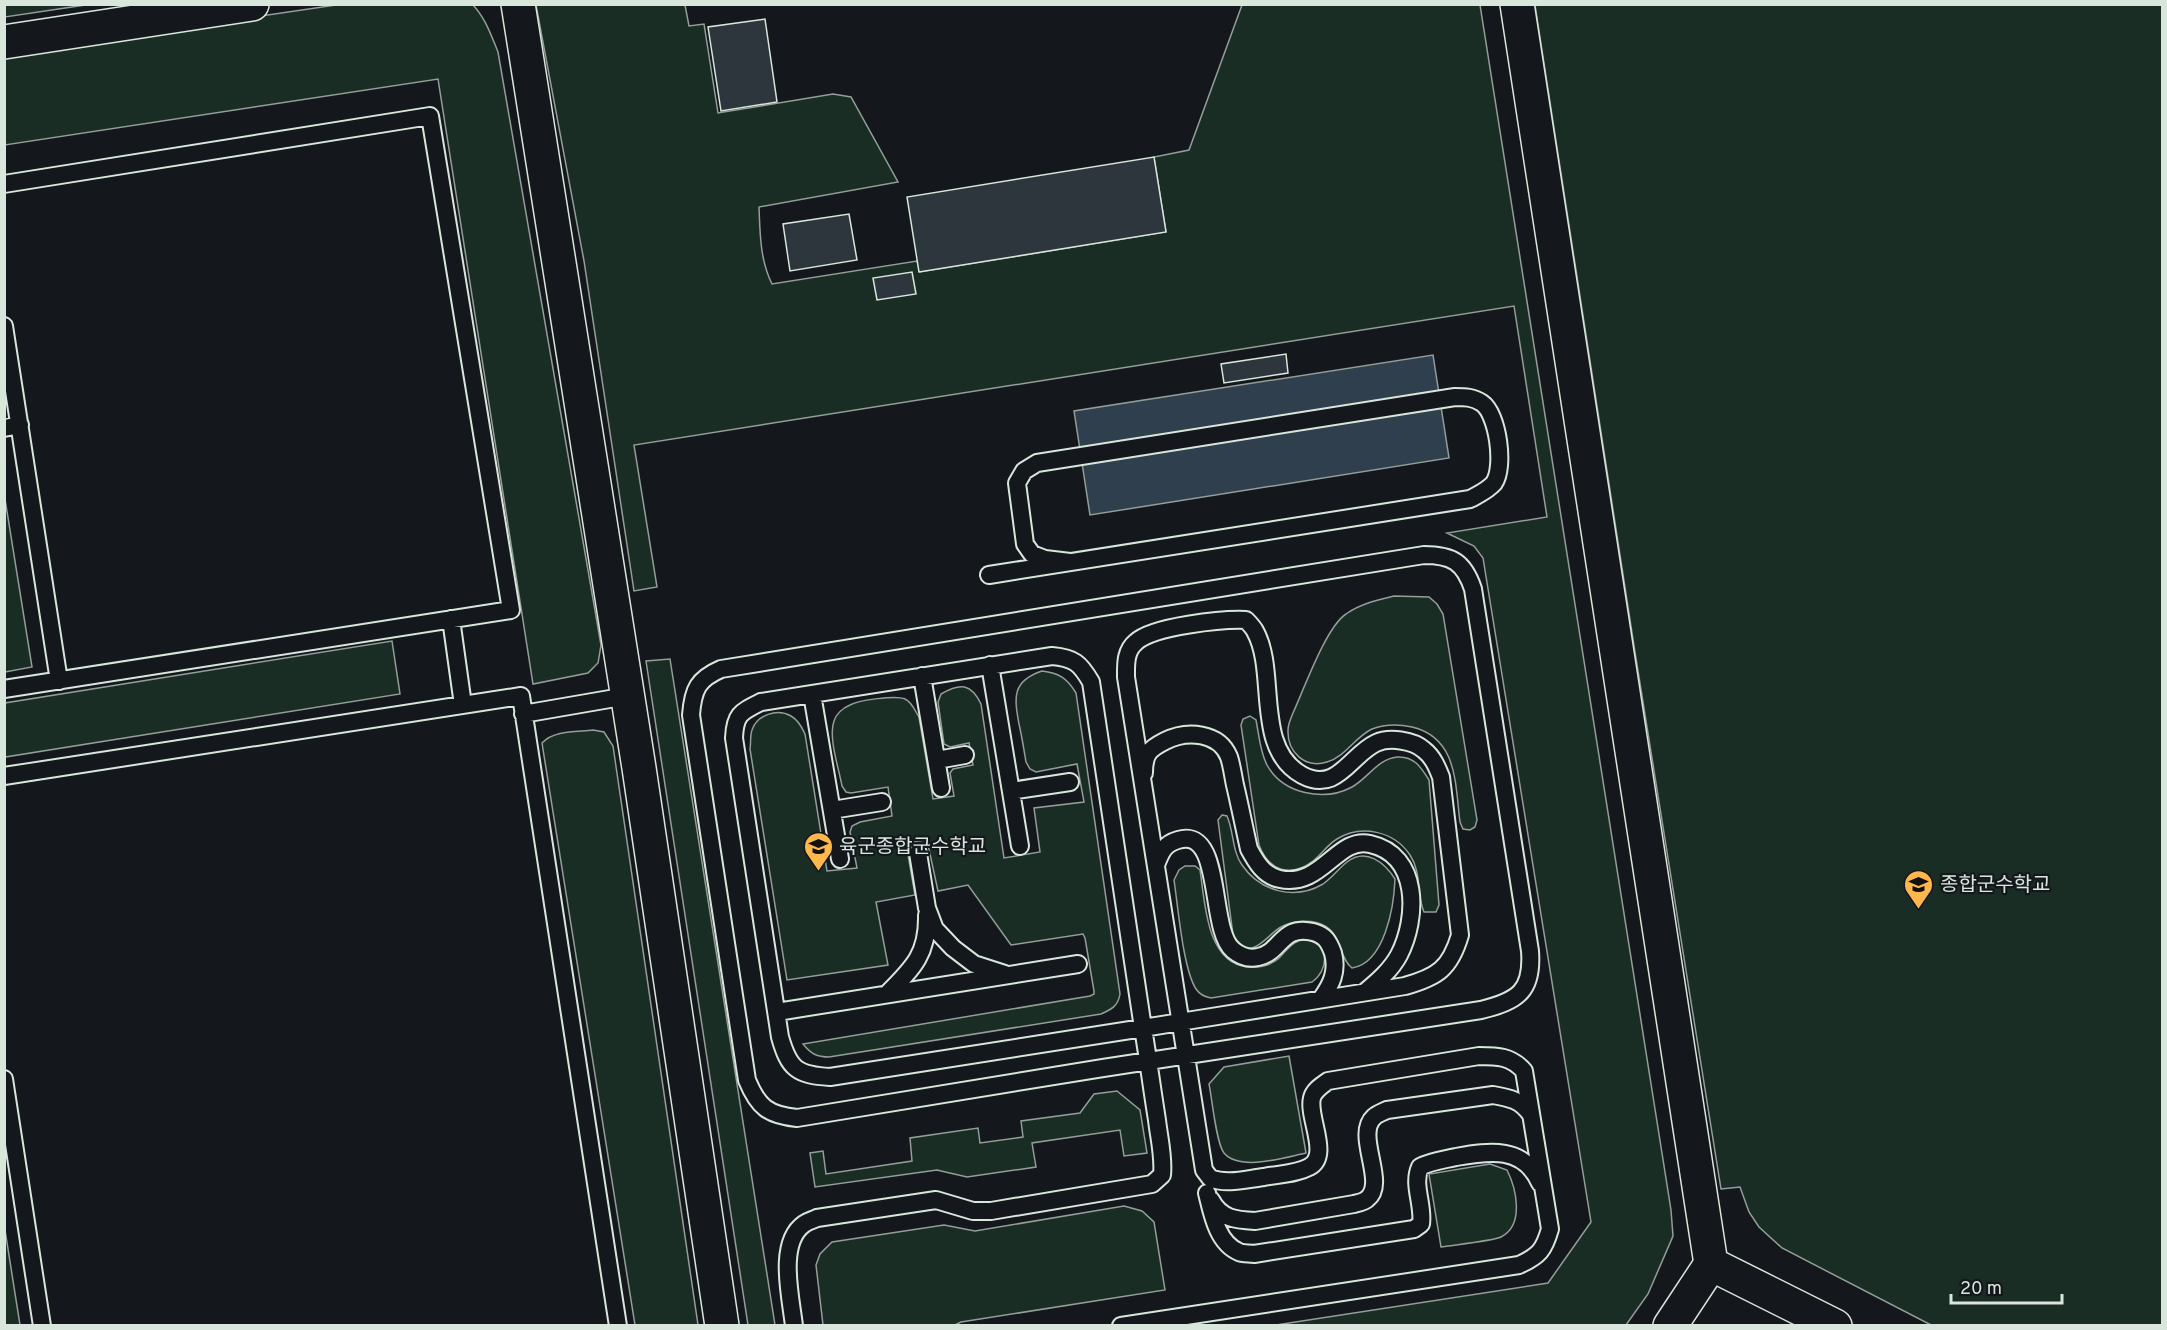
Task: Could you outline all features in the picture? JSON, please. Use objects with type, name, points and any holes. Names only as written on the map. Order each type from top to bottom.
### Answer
[{"type":"street","points":[[4,42],[252,4]]},
{"type":"street","points":[[518,4],[627,696],[722,1326]]},
{"type":"street","points":[[1517,4],[1711,1264],[1670,1326]]},
{"type":"street","points":[[1711,1264],[1835,1326]]},
{"type":"lane","points":[[4,184],[430,116],[511,609],[4,689]]},
{"type":"lane","points":[[4,326],[12,427],[59,681]]},
{"type":"lane","points":[[989,575],[1470,499],[1484,492],[1495,482],[1500,468],[1494,420],[1485,405],[1473,398],[1455,397],[1037,463],[1024,471],[1017,483],[1025,544],[1032,554],[1045,559],[1070,562]]},
{"type":"lane","points":[[1424,555],[1442,555],[1456,561],[1467,573],[1473,589],[1530,951],[1532,968],[1528,982],[1521,993],[1502,1005],[1186,1056],[797,1118],[779,1116],[765,1109],[754,1098],[747,1080],[691,715],[692,700],[705,676],[721,669],[1424,555]]},
{"type":"lane","points":[[451,619],[463,705]]},
{"type":"lane","points":[[794,1326],[787,1262],[794,1236],[803,1224],[817,1218],[936,1200],[974,1211],[991,1211],[1152,1184],[1162,1175],[1163,1164],[1143,1028],[1091,682],[1082,666],[1068,657],[1052,656],[761,702],[742,711],[735,722],[734,738],[777,1012],[786,1058],[795,1069],[811,1076],[830,1077],[1143,1028],[1180,1022],[1321,999],[1405,986],[1430,979],[1444,969],[1455,953],[1460,935],[1441,777],[1434,762],[1423,749],[1407,742],[1388,740],[1376,743],[1335,777],[1321,779],[1303,776],[1288,765],[1279,751],[1272,730],[1262,652],[1255,631],[1246,620],[1231,619],[1156,631],[1135,642],[1126,660],[1126,677],[1180,1022],[1204,1170],[1213,1219],[1220,1233],[1229,1245],[1240,1252],[1254,1254],[1414,1229],[1421,1224],[1422,1216],[1416,1175],[1420,1167],[1429,1162],[1487,1152],[1505,1154],[1522,1160],[1535,1172],[1544,1192]]},
{"type":"lane","points":[[990,665],[1020,846]]},
{"type":"lane","points":[[922,676],[941,788]]},
{"type":"lane","points":[[812,694],[840,859]]},
{"type":"lane","points":[[4,776],[521,696],[618,1326]]},
{"type":"lane","points":[[523,714],[627,696]]},
{"type":"lane","points":[[1144,792],[1144,760],[1152,747],[1171,738],[1192,735],[1208,736],[1219,743],[1229,756],[1248,849],[1265,873],[1279,879],[1298,880],[1312,875],[1351,846],[1367,843],[1383,848],[1398,858],[1407,874],[1410,892],[1411,914],[1407,937],[1398,957],[1385,975],[1365,992]]},
{"type":"lane","points":[[937,760],[965,755]]},
{"type":"lane","points":[[1011,791],[1070,782]]},
{"type":"lane","points":[[832,810],[882,802]]},
{"type":"lane","points":[[1156,865],[1161,850],[1170,842],[1183,838],[1194,839],[1204,848],[1210,860],[1220,926],[1225,942],[1245,957],[1268,954],[1284,936],[1295,931],[1321,934],[1330,944],[1335,962],[1335,975],[1321,999]]},
{"type":"lane","points":[[887,994],[913,968],[923,951],[928,930],[927,908],[918,853]]},
{"type":"lane","points":[[927,908],[935,929],[953,948],[974,964],[1008,975]]},
{"type":"lane","points":[[777,1012],[1078,964]]},
{"type":"lane","points":[[1121,1326],[1519,1265],[1534,1258],[1546,1245],[1550,1229],[1524,1071],[1516,1062],[1501,1056],[1479,1056],[1328,1081],[1312,1096],[1311,1106],[1319,1150],[1318,1160],[1311,1166],[1297,1172],[1228,1182],[1210,1178],[1204,1170]]},
{"type":"lane","points":[[4,1079],[42,1326]]},
{"type":"lane","points":[[1208,1193],[1215,1207],[1225,1217],[1238,1220],[1255,1221],[1354,1204],[1367,1200],[1373,1192],[1374,1181],[1368,1126],[1374,1117],[1387,1110],[1493,1095],[1510,1098],[1524,1104],[1532,1116]]},
{"type":"green space","points":[[5,4],[85,4],[85,5],[5,17]]},
{"type":"green space","points":[[472,4],[484,20],[498,52],[601,645],[598,663],[588,673],[533,684],[438,79],[5,145],[4,54],[336,5]]},
{"type":"green space","points":[[536,5],[685,5],[689,26],[704,24],[718,113],[833,94],[851,97],[898,182],[759,207],[763,256],[772,284],[917,261],[920,272],[1166,232],[1154,157],[1189,150],[1242,5],[1480,5],[1671,1210],[1673,1236],[1648,1294],[1626,1325],[1276,1325],[1548,1283],[1591,1222],[1483,558],[1474,546],[1447,533],[1547,517],[1514,306],[634,445],[657,587],[634,591],[584,261]]},
{"type":"green space","name":"종합군수학교","points":[[1535,5],[2162,5],[2162,1325],[1931,1325],[1782,1248],[1759,1227],[1749,1212],[1740,1187],[1721,1189]]},
{"type":"green space","points":[[5,499],[32,667],[4,672]]},
{"type":"green space","points":[[1394,596],[1429,597],[1443,614],[1477,820],[1475,827],[1470,830],[1463,829],[1460,822],[1455,778],[1446,752],[1438,741],[1427,733],[1402,725],[1377,727],[1366,733],[1339,756],[1319,764],[1299,757],[1294,752],[1288,738],[1290,721],[1316,659],[1338,621],[1351,611]]},
{"type":"green space","points":[[392,641],[400,694],[5,757],[5,703]]},
{"type":"green space","points":[[670,659],[775,1325],[748,1325],[646,661]]},
{"type":"green space","points":[[1042,671],[1062,677],[1076,693],[1120,994],[1118,1001],[1111,1009],[1101,1014],[829,1057],[812,1053],[803,1044],[1090,996],[1094,994],[1094,991],[1083,934],[1011,945],[968,885],[938,891],[927,840],[906,843],[915,895],[876,902],[888,965],[787,980],[750,749],[751,732],[758,720],[768,714],[780,713],[791,716],[800,724],[805,734],[827,871],[857,868],[850,832],[852,826],[860,822],[892,816],[888,787],[846,792],[842,786],[832,736],[836,716],[847,706],[861,701],[894,698],[907,700],[919,717],[933,799],[954,796],[950,773],[953,769],[973,765],[969,743],[950,747],[944,744],[938,702],[941,694],[948,690],[959,687],[969,689],[981,704],[1004,858],[1040,852],[1034,808],[1084,802],[1077,764],[1036,772],[1030,769],[1026,762],[1016,706],[1017,691],[1025,680]]},
{"type":"green space","points":[[1250,716],[1256,720],[1267,765],[1283,783],[1294,789],[1317,794],[1341,792],[1358,783],[1390,758],[1408,758],[1420,767],[1429,780],[1439,905],[1436,912],[1424,912],[1414,862],[1403,847],[1386,835],[1366,831],[1346,834],[1333,841],[1313,861],[1296,869],[1281,869],[1268,861],[1259,845],[1241,725],[1243,719]]},
{"type":"green space","points":[[593,730],[604,732],[613,746],[698,1325],[635,1325],[542,743],[559,734]]},
{"type":"green space","points":[[1222,815],[1227,816],[1236,854],[1242,865],[1258,881],[1278,891],[1301,892],[1312,889],[1326,882],[1347,862],[1361,856],[1374,859],[1386,867],[1395,879],[1390,918],[1380,945],[1372,956],[1363,964],[1352,968],[1331,930],[1309,921],[1281,927],[1258,946],[1252,948],[1246,948],[1240,944],[1233,935],[1218,820]]},
{"type":"green space","points":[[1185,866],[1195,866],[1200,870],[1210,929],[1215,943],[1233,963],[1247,967],[1267,965],[1278,959],[1294,943],[1308,940],[1321,947],[1324,953],[1324,965],[1317,977],[1312,982],[1211,998],[1199,993],[1191,980],[1188,967],[1174,880],[1179,870]]},
{"type":"green space","points":[[1289,1056],[1306,1153],[1264,1162],[1241,1162],[1231,1159],[1221,1148],[1209,1084],[1224,1067]]},
{"type":"green space","points":[[1117,1091],[1140,1110],[1147,1153],[1124,1156],[1120,1130],[1032,1143],[1036,1167],[967,1177],[937,1170],[815,1187],[810,1153],[823,1151],[826,1174],[912,1161],[910,1138],[978,1128],[980,1143],[1023,1137],[1021,1121],[1080,1113],[1094,1094]]},
{"type":"green space","points":[[1490,1164],[1507,1170],[1513,1186],[1516,1215],[1509,1231],[1497,1238],[1441,1247],[1429,1174]]},
{"type":"green space","points":[[1124,1206],[1142,1211],[1154,1222],[1165,1290],[961,1322],[955,1325],[823,1325],[816,1265],[820,1254],[832,1242],[944,1225],[975,1231]]},
{"type":"green space","points":[[5,1230],[20,1325],[5,1325]]},
{"type":"water","points":[[1433,355],[1449,458],[1090,515],[1074,411]]},
{"type":"building","points":[[765,19],[777,102],[721,111],[708,27]]},
{"type":"building","points":[[1154,157],[1166,232],[919,272],[907,197]]},
{"type":"building","points":[[849,214],[857,260],[790,271],[783,224]]},
{"type":"building","points":[[912,272],[916,294],[877,300],[873,278]]},
{"type":"building","points":[[1286,354],[1288,373],[1224,383],[1221,364]]},
{"type":"place","name":"육군종합군수학교","points":[[818,872]]},
{"type":"place","name":"종합군수학교","points":[[1919,910]]}]
